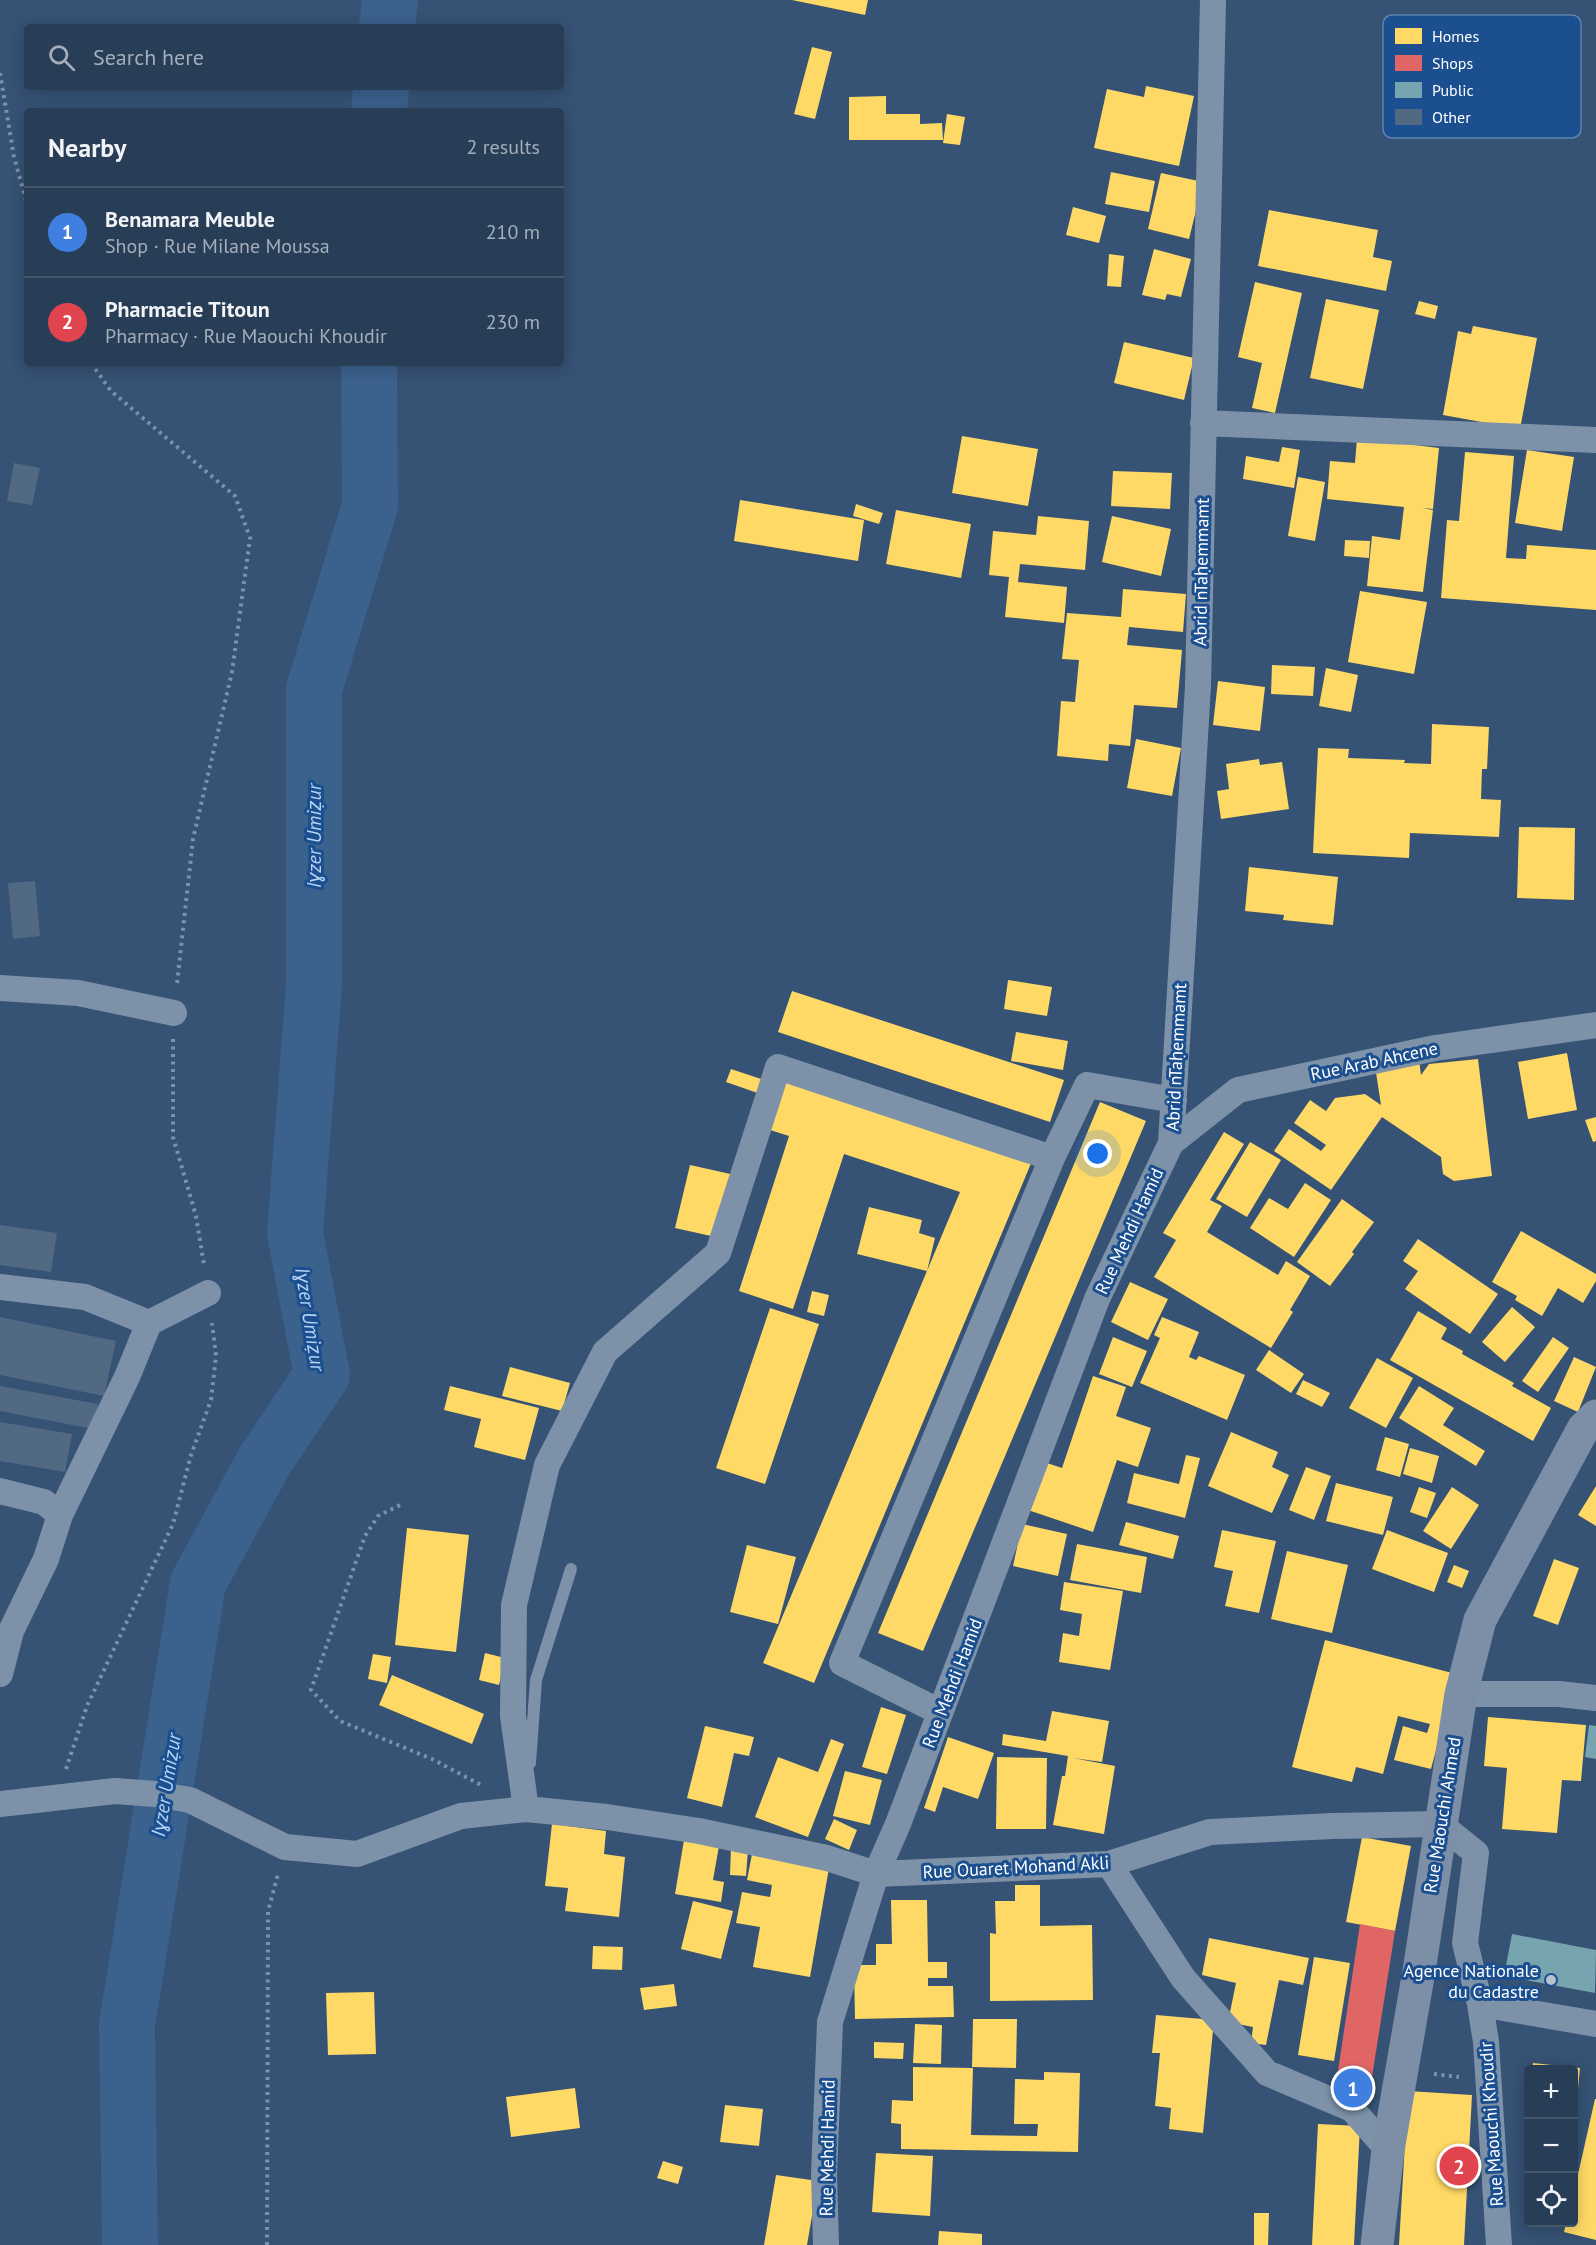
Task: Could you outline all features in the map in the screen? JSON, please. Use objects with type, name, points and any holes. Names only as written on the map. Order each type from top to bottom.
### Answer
[{"type":"main road","name":"Rue Maouchi Ahmed","points":[[1377,2245],[1388,2150],[1461,1694],[1480,1620],[1583,1429],[1596,1416]]},
{"type":"street","name":"Abrid nTaḥemmamt","points":[[1171,1143],[1198,686],[1213,0]]},
{"type":"street","points":[[1203,423],[1596,440]]},
{"type":"street","points":[[0,988],[78,993],[174,1013]]},
{"type":"street","name":"Rue Arab Ahcene","points":[[1171,1143],[1238,1090],[1434,1048],[1596,1025]]},
{"type":"street","points":[[526,1809],[513,1716],[514,1605],[547,1465],[605,1352],[718,1253],[778,1067],[1052,1158]]},
{"type":"street","points":[[940,1713],[842,1663],[1052,1158],[1087,1085],[1174,1100]]},
{"type":"street","name":"Rue Mehdi Hamid","points":[[826,2245],[824,2175],[830,2022],[876,1874],[898,1824],[1097,1299],[1171,1143]]},
{"type":"street","points":[[0,1287],[86,1298],[149,1323]]},
{"type":"street","points":[[0,1674],[11,1631],[46,1559],[60,1515],[127,1377],[149,1323],[208,1293]]},
{"type":"street","points":[[0,1491],[44,1502],[60,1515]]},
{"type":"street","points":[[1461,1694],[1559,1694],[1596,1698]]},
{"type":"street","points":[[0,1804],[115,1791],[155,1794],[190,1800],[285,1847],[357,1854],[461,1816],[526,1809],[607,1817],[699,1831],[827,1858],[876,1874]]},
{"type":"street","name":"Rue Ouaret Mohand Akli","points":[[876,1874],[1109,1864],[1210,1832],[1440,1824]]},
{"type":"street","name":"Rue Maouchi Khoudir","points":[[1440,1824],[1476,1853],[1465,1943],[1480,2004],[1486,2042],[1499,2245]]},
{"type":"street","points":[[1109,1864],[1183,1978],[1267,2073],[1352,2109],[1388,2150]]},
{"type":"street","points":[[1480,2004],[1596,2024]]},
{"type":"lane","points":[[526,1809],[536,1680],[571,1569]]},
{"type":"path","points":[[0,73],[14,157],[24,193]]},
{"type":"path","points":[[56,1798],[87,1706],[173,1524],[191,1455],[211,1400],[216,1356],[208,1293],[196,1216],[172,1137],[174,1013],[193,839],[232,672],[250,538],[235,496],[111,391],[93,366]]},
{"type":"path","points":[[400,1505],[378,1516],[365,1536],[311,1690],[340,1721],[432,1759],[526,1809]]},
{"type":"path","points":[[267,2245],[268,1911],[285,1847]]},
{"type":"path","points":[[1402,2071],[1487,2079]]},
{"type":"building: Homes","points":[[792,0],[868,0],[865,15]]},
{"type":"building: Homes","points":[[812,47],[832,52],[815,119],[794,114]]},
{"type":"building: Homes","points":[[1146,86],[1194,96],[1179,166],[1094,148],[1107,89],[1144,97]]},
{"type":"building: Homes","points":[[886,96],[886,114],[920,114],[920,124],[942,123],[943,140],[849,140],[849,97]]},
{"type":"building: Homes","points":[[947,114],[965,117],[960,145],[943,143]]},
{"type":"building: Homes","points":[[1111,172],[1155,181],[1149,212],[1105,204]]},
{"type":"building: Homes","points":[[1161,173],[1203,182],[1189,239],[1148,229]]},
{"type":"building: Homes","points":[[1073,207],[1106,216],[1099,243],[1066,235]]},
{"type":"building: Homes","points":[[1269,210],[1378,230],[1373,257],[1392,261],[1386,291],[1258,266]]},
{"type":"building: Homes","points":[[1154,249],[1191,259],[1181,297],[1167,294],[1165,300],[1142,295]]},
{"type":"building: Homes","points":[[1109,254],[1124,256],[1121,287],[1107,286]]},
{"type":"building: Homes","points":[[1255,282],[1302,293],[1275,413],[1252,408],[1262,363],[1238,357]]},
{"type":"building: Homes","points":[[1326,299],[1379,310],[1363,389],[1310,378]]},
{"type":"building: Homes","points":[[1419,301],[1438,306],[1435,319],[1415,314]]},
{"type":"building: Homes","points":[[1473,326],[1537,338],[1520,429],[1443,415],[1458,331],[1471,334]]},
{"type":"building: Homes","points":[[1124,342],[1194,358],[1184,400],[1114,383]]},
{"type":"building: Homes","points":[[962,436],[1038,449],[1028,506],[952,493]]},
{"type":"building: Homes","points":[[1357,438],[1439,448],[1433,509],[1422,508],[1433,510],[1423,592],[1367,586],[1372,536],[1400,540],[1404,507],[1327,499],[1330,461],[1355,463]]},
{"type":"building: Homes","points":[[1282,447],[1300,450],[1294,488],[1243,479],[1246,456],[1279,462]]},
{"type":"building: Homes","points":[[1527,450],[1574,457],[1562,531],[1515,523]]},
{"type":"building: Homes","points":[[1465,452],[1514,456],[1506,558],[1526,559],[1527,545],[1596,550],[1596,610],[1441,598],[1447,520],[1459,521]]},
{"type":"building: Homes","points":[[1113,471],[1172,473],[1170,509],[1111,506]]},
{"type":"building: Homes","points":[[1298,477],[1325,482],[1315,541],[1288,536]]},
{"type":"building: Homes","points":[[740,500],[864,520],[858,561],[734,541]]},
{"type":"building: Homes","points":[[856,504],[883,513],[879,524],[853,516]]},
{"type":"building: Homes","points":[[896,510],[971,524],[961,578],[886,564]]},
{"type":"building: Homes","points":[[1038,516],[1089,521],[1085,570],[1020,564],[1018,582],[1067,587],[1064,623],[1005,617],[1009,577],[989,575],[993,531],[1036,535]]},
{"type":"building: Homes","points":[[1112,516],[1171,529],[1161,576],[1102,562]]},
{"type":"building: Homes","points":[[1345,540],[1370,541],[1369,558],[1344,556]]},
{"type":"building: Homes","points":[[1123,589],[1186,594],[1183,632],[1129,627],[1127,645],[1182,650],[1177,708],[1134,705],[1130,746],[1109,744],[1108,761],[1057,756],[1061,701],[1075,702],[1079,660],[1062,659],[1067,613],[1121,617]]},
{"type":"building: Homes","points":[[1360,591],[1427,602],[1414,674],[1348,662]]},
{"type":"building: Homes","points":[[1272,665],[1315,667],[1313,696],[1271,694]]},
{"type":"building: Homes","points":[[1326,668],[1358,675],[1351,712],[1319,706]]},
{"type":"building: Homes","points":[[1218,681],[1265,687],[1260,731],[1213,725]]},
{"type":"building: Homes","points":[[1432,724],[1489,727],[1487,769],[1482,769],[1481,799],[1501,800],[1499,837],[1410,833],[1409,858],[1313,853],[1318,748],[1349,749],[1348,758],[1405,760],[1404,763],[1431,764]]},
{"type":"building: Homes","points":[[1136,739],[1181,748],[1172,796],[1127,788]]},
{"type":"building: Homes","points":[[1259,759],[1260,765],[1282,762],[1289,809],[1221,819],[1217,791],[1229,789],[1226,764]]},
{"type":"building: Homes","points":[[1519,827],[1575,828],[1574,900],[1517,898]]},
{"type":"building: Homes","points":[[1249,867],[1338,877],[1333,925],[1283,920],[1284,915],[1245,911]]},
{"type":"building: Homes","points":[[1008,980],[1052,987],[1047,1016],[1004,1009]]},
{"type":"building: Homes","points":[[792,991],[1064,1080],[1050,1122],[778,1032]]},
{"type":"building: Homes","points":[[1016,1032],[1068,1041],[1063,1070],[1011,1061]]},
{"type":"building: Homes","points":[[1567,1053],[1577,1110],[1528,1119],[1518,1062]]},
{"type":"building: Homes","points":[[1478,1059],[1492,1176],[1454,1181],[1443,1174],[1441,1157],[1382,1117],[1331,1190],[1274,1151],[1289,1129],[1321,1151],[1326,1145],[1294,1123],[1310,1100],[1326,1111],[1335,1098],[1365,1094],[1381,1105],[1375,1066],[1419,1060],[1421,1075],[1429,1064]]},
{"type":"building: Homes","points":[[731,1069],[770,1082],[766,1096],[726,1082]]},
{"type":"building: Homes","points":[[782,1075],[1032,1161],[814,1683],[763,1663],[960,1192],[844,1154],[793,1309],[739,1291],[789,1136],[764,1128]]},
{"type":"building: Homes","points":[[1100,1102],[1146,1121],[923,1651],[878,1633]]},
{"type":"building: Homes","points":[[1596,1117],[1596,1141],[1593,1142],[1585,1120]]},
{"type":"building: Homes","points":[[1224,1132],[1244,1144],[1210,1200],[1222,1206],[1207,1232],[1278,1275],[1286,1261],[1310,1276],[1290,1310],[1293,1312],[1271,1348],[1154,1277],[1176,1240],[1163,1233]]},
{"type":"building: Homes","points":[[1250,1142],[1281,1160],[1247,1217],[1216,1199]]},
{"type":"building: Homes","points":[[690,1165],[735,1175],[720,1238],[675,1228]]},
{"type":"building: Homes","points":[[1305,1183],[1331,1200],[1294,1257],[1250,1228],[1269,1198],[1288,1209]]},
{"type":"building: Homes","points":[[1342,1199],[1374,1222],[1330,1286],[1297,1262]]},
{"type":"building: Homes","points":[[869,1207],[922,1220],[919,1233],[935,1238],[927,1271],[857,1254]]},
{"type":"building: Homes","points":[[1521,1231],[1596,1274],[1596,1281],[1583,1303],[1558,1288],[1542,1316],[1515,1300],[1517,1296],[1492,1282]]},
{"type":"building: Homes","points":[[1418,1239],[1498,1294],[1470,1334],[1405,1289],[1418,1271],[1403,1261]]},
{"type":"building: Homes","points":[[1130,1282],[1168,1299],[1148,1340],[1111,1322]]},
{"type":"building: Homes","points":[[812,1291],[829,1295],[824,1316],[807,1312]]},
{"type":"building: Homes","points":[[1512,1307],[1535,1327],[1505,1362],[1482,1342]]},
{"type":"building: Homes","points":[[770,1308],[819,1324],[765,1484],[716,1468]]},
{"type":"building: Homes","points":[[1418,1311],[1447,1328],[1441,1339],[1463,1351],[1462,1354],[1514,1383],[1512,1386],[1551,1408],[1533,1441],[1390,1360]]},
{"type":"building: Homes","points":[[1162,1317],[1199,1332],[1189,1357],[1196,1360],[1199,1356],[1245,1375],[1227,1420],[1140,1383],[1160,1338],[1154,1335]]},
{"type":"building: Homes","points":[[1113,1337],[1147,1351],[1132,1387],[1099,1374]]},
{"type":"building: Homes","points":[[1553,1337],[1569,1348],[1538,1392],[1522,1381]]},
{"type":"building: Homes","points":[[1269,1350],[1304,1374],[1291,1393],[1256,1370]]},
{"type":"building: Homes","points":[[1574,1357],[1596,1367],[1578,1412],[1554,1401]]},
{"type":"building: Homes","points":[[1377,1358],[1413,1378],[1386,1428],[1349,1408]]},
{"type":"building: Homes","points":[[510,1367],[570,1383],[562,1411],[502,1396]]},
{"type":"building: Homes","points":[[1093,1376],[1126,1387],[1116,1416],[1151,1428],[1138,1467],[1117,1460],[1093,1532],[1028,1510],[1044,1462],[1062,1468]]},
{"type":"building: Homes","points":[[1303,1380],[1330,1393],[1322,1407],[1296,1394]]},
{"type":"building: Homes","points":[[450,1386],[539,1408],[525,1460],[474,1447],[481,1419],[444,1410]]},
{"type":"building: Homes","points":[[1419,1386],[1454,1408],[1443,1425],[1485,1451],[1476,1466],[1399,1418]]},
{"type":"building: Homes","points":[[1231,1432],[1278,1452],[1272,1467],[1289,1475],[1272,1513],[1208,1486]]},
{"type":"building: Homes","points":[[1385,1437],[1409,1444],[1400,1477],[1376,1470]]},
{"type":"building: Homes","points":[[1410,1448],[1439,1456],[1432,1483],[1403,1474]]},
{"type":"building: Homes","points":[[1186,1455],[1200,1458],[1185,1518],[1127,1503],[1134,1473],[1179,1484]]},
{"type":"building: Homes","points":[[1306,1467],[1331,1476],[1314,1520],[1289,1510]]},
{"type":"building: Homes","points":[[1336,1483],[1393,1497],[1383,1535],[1326,1521]]},
{"type":"building: Homes","points":[[1596,1486],[1596,1526],[1578,1515]]},
{"type":"building: Homes","points":[[1419,1487],[1436,1493],[1427,1518],[1410,1512]]},
{"type":"building: Homes","points":[[1452,1487],[1479,1505],[1451,1549],[1423,1531]]},
{"type":"building: Homes","points":[[1126,1522],[1179,1536],[1173,1559],[1119,1545]]},
{"type":"building: Homes","points":[[1022,1524],[1067,1534],[1058,1576],[1013,1566]]},
{"type":"building: Homes","points":[[407,1528],[469,1535],[456,1652],[395,1645]]},
{"type":"building: Homes","points":[[1222,1530],[1276,1541],[1259,1613],[1225,1606],[1233,1571],[1214,1567]]},
{"type":"building: Homes","points":[[1387,1530],[1448,1553],[1434,1592],[1372,1569]]},
{"type":"building: Homes","points":[[1077,1544],[1147,1557],[1141,1593],[1070,1580]]},
{"type":"building: Homes","points":[[747,1545],[796,1557],[778,1624],[730,1612]]},
{"type":"building: Homes","points":[[1287,1551],[1348,1565],[1332,1633],[1271,1619]]},
{"type":"building: Homes","points":[[1554,1559],[1579,1568],[1558,1625],[1533,1616]]},
{"type":"building: Homes","points":[[1454,1565],[1469,1571],[1462,1588],[1447,1582]]},
{"type":"building: Homes","points":[[1064,1582],[1123,1591],[1110,1670],[1059,1662],[1063,1633],[1079,1636],[1082,1614],[1060,1610]]},
{"type":"building: Homes","points":[[1325,1640],[1456,1674],[1431,1769],[1394,1760],[1403,1726],[1427,1733],[1430,1724],[1398,1716],[1383,1774],[1356,1767],[1352,1782],[1292,1767]]},
{"type":"building: Homes","points":[[485,1653],[505,1658],[499,1685],[479,1680]]},
{"type":"building: Homes","points":[[373,1654],[391,1657],[387,1683],[368,1679]]},
{"type":"building: Homes","points":[[392,1675],[484,1714],[472,1744],[379,1705]]},
{"type":"building: Homes","points":[[881,1707],[906,1715],[887,1774],[862,1767]]},
{"type":"building: Homes","points":[[1052,1711],[1109,1721],[1102,1762],[1073,1758],[1115,1766],[1104,1834],[1053,1825],[1068,1756],[1002,1745],[1003,1734],[1046,1741]]},
{"type":"building: Homes","points":[[1488,1717],[1586,1725],[1581,1781],[1562,1780],[1557,1833],[1502,1829],[1507,1768],[1484,1766]]},
{"type":"building: Homes","points":[[705,1726],[754,1737],[749,1756],[734,1753],[722,1807],[687,1798]]},
{"type":"building: Homes","points":[[948,1737],[994,1753],[978,1799],[943,1787],[935,1812],[924,1808]]},
{"type":"building: Homes","points":[[831,1739],[844,1744],[808,1837],[755,1817],[778,1757],[818,1772]]},
{"type":"building: Homes","points":[[997,1757],[1047,1758],[1046,1829],[996,1829]]},
{"type":"building: Homes","points":[[845,1771],[882,1780],[870,1825],[833,1816]]},
{"type":"building: Homes","points":[[834,1819],[857,1830],[849,1850],[825,1839]]},
{"type":"building: Homes","points":[[552,1824],[606,1831],[604,1854],[625,1857],[619,1917],[565,1911],[568,1888],[545,1886]]},
{"type":"building: Homes","points":[[1362,1837],[1411,1846],[1395,1931],[1346,1922]]},
{"type":"building: Homes","points":[[684,1840],[719,1846],[713,1880],[724,1882],[721,1902],[675,1894]]},
{"type":"building: Homes","points":[[731,1847],[748,1849],[746,1876],[730,1875]]},
{"type":"building: Homes","points":[[752,1854],[829,1868],[810,1977],[753,1967],[760,1927],[736,1923],[742,1892],[770,1897],[772,1885],[747,1880]]},
{"type":"building: Homes","points":[[1015,1885],[1040,1885],[1040,1926],[1092,1925],[1093,2000],[990,2001],[990,1933],[996,1934],[995,1901],[1015,1901]]},
{"type":"building: Homes","points":[[891,1900],[927,1900],[928,1962],[947,1962],[947,1978],[928,1978],[928,1986],[953,1986],[954,2017],[855,2019],[854,1965],[876,1965],[876,1944],[892,1944]]},
{"type":"building: Homes","points":[[693,1901],[733,1911],[721,1959],[681,1949]]},
{"type":"building: Homes","points":[[1209,1938],[1309,1958],[1303,1985],[1279,1980],[1266,2045],[1251,2043],[1253,2027],[1228,2022],[1236,1983],[1202,1975]]},
{"type":"building: Homes","points":[[593,1946],[623,1947],[622,1970],[592,1969]]},
{"type":"building: Homes","points":[[1314,1957],[1350,1963],[1334,2061],[1298,2055]]},
{"type":"building: Homes","points":[[674,1984],[677,2006],[644,2010],[640,1988]]},
{"type":"building: Homes","points":[[374,1992],[376,2054],[328,2055],[326,1993]]},
{"type":"building: Homes","points":[[1156,2015],[1214,2020],[1203,2133],[1169,2129],[1171,2108],[1155,2106],[1160,2053],[1152,2053]]},
{"type":"building: Homes","points":[[973,2019],[1017,2019],[1016,2068],[972,2067]]},
{"type":"building: Homes","points":[[915,2024],[942,2025],[941,2064],[913,2063]]},
{"type":"building: Homes","points":[[874,2042],[904,2043],[903,2059],[874,2058]]},
{"type":"building: Homes","points":[[913,2067],[973,2068],[971,2135],[1037,2136],[1038,2124],[1014,2124],[1015,2079],[1044,2080],[1044,2072],[1080,2073],[1078,2152],[901,2149],[901,2124],[891,2123],[892,2100],[913,2101]]},
{"type":"building: Homes","points":[[575,2088],[580,2128],[511,2137],[506,2097]]},
{"type":"building: Homes","points":[[1408,2091],[1472,2095],[1464,2245],[1399,2245]]},
{"type":"building: Homes","points":[[1596,2099],[1596,2240],[1564,2232],[1565,2227],[1578,2227],[1578,2174]]},
{"type":"building: Homes","points":[[725,2105],[763,2109],[759,2146],[720,2142]]},
{"type":"building: Homes","points":[[1318,2124],[1360,2126],[1354,2245],[1312,2245]]},
{"type":"building: Homes","points":[[876,2153],[933,2156],[930,2216],[872,2212]]},
{"type":"building: Homes","points":[[663,2161],[683,2167],[678,2184],[657,2178]]},
{"type":"building: Homes","points":[[776,2175],[818,2181],[807,2245],[764,2245]]},
{"type":"building: Homes","points":[[1254,2213],[1269,2213],[1268,2245],[1254,2245]]},
{"type":"building: Homes","points":[[939,2231],[982,2234],[982,2245],[938,2245]]},
{"type":"building: Shops","points":[[1360,1924],[1395,1931],[1369,2096],[1335,2091]]},
{"type":"building: Public","points":[[1589,1725],[1596,1726],[1596,1759],[1585,1757]]},
{"type":"building: Public","points":[[1512,1934],[1596,1950],[1595,1993],[1504,1976]]},
{"type":"building: Other","points":[[14,463],[40,468],[32,505],[7,501]]},
{"type":"building: Other","points":[[35,881],[40,936],[13,939],[8,883]]},
{"type":"building: Other","points":[[0,1225],[57,1233],[51,1272],[0,1265]]},
{"type":"building: Other","points":[[0,1317],[116,1341],[104,1396],[0,1375]]},
{"type":"building: Other","points":[[0,1386],[98,1404],[93,1429],[0,1411]]},
{"type":"building: Other","points":[[0,1422],[72,1434],[65,1472],[0,1461]]},
{"type":"waterway","name":"Iɣzer Umiẓur","points":[[387,24],[390,0]]},
{"type":"waterway","name":"Iɣzer Umiẓur","points":[[379,108],[381,90]]},
{"type":"waterway","name":"Iɣzer Umiẓur","points":[[130,2245],[127,2025],[198,1583],[265,1460],[322,1375],[295,1233],[314,985],[314,689],[370,506],[369,366]]},
{"type":"place","name":"Agence Nationale du Cadastre","points":[[1551,1980]]},
{"type":"place","name":"Benamara Meuble","points":[[1353,2088]]},
{"type":"place","name":"Pharmacie Titoun","points":[[1459,2166]]}]
